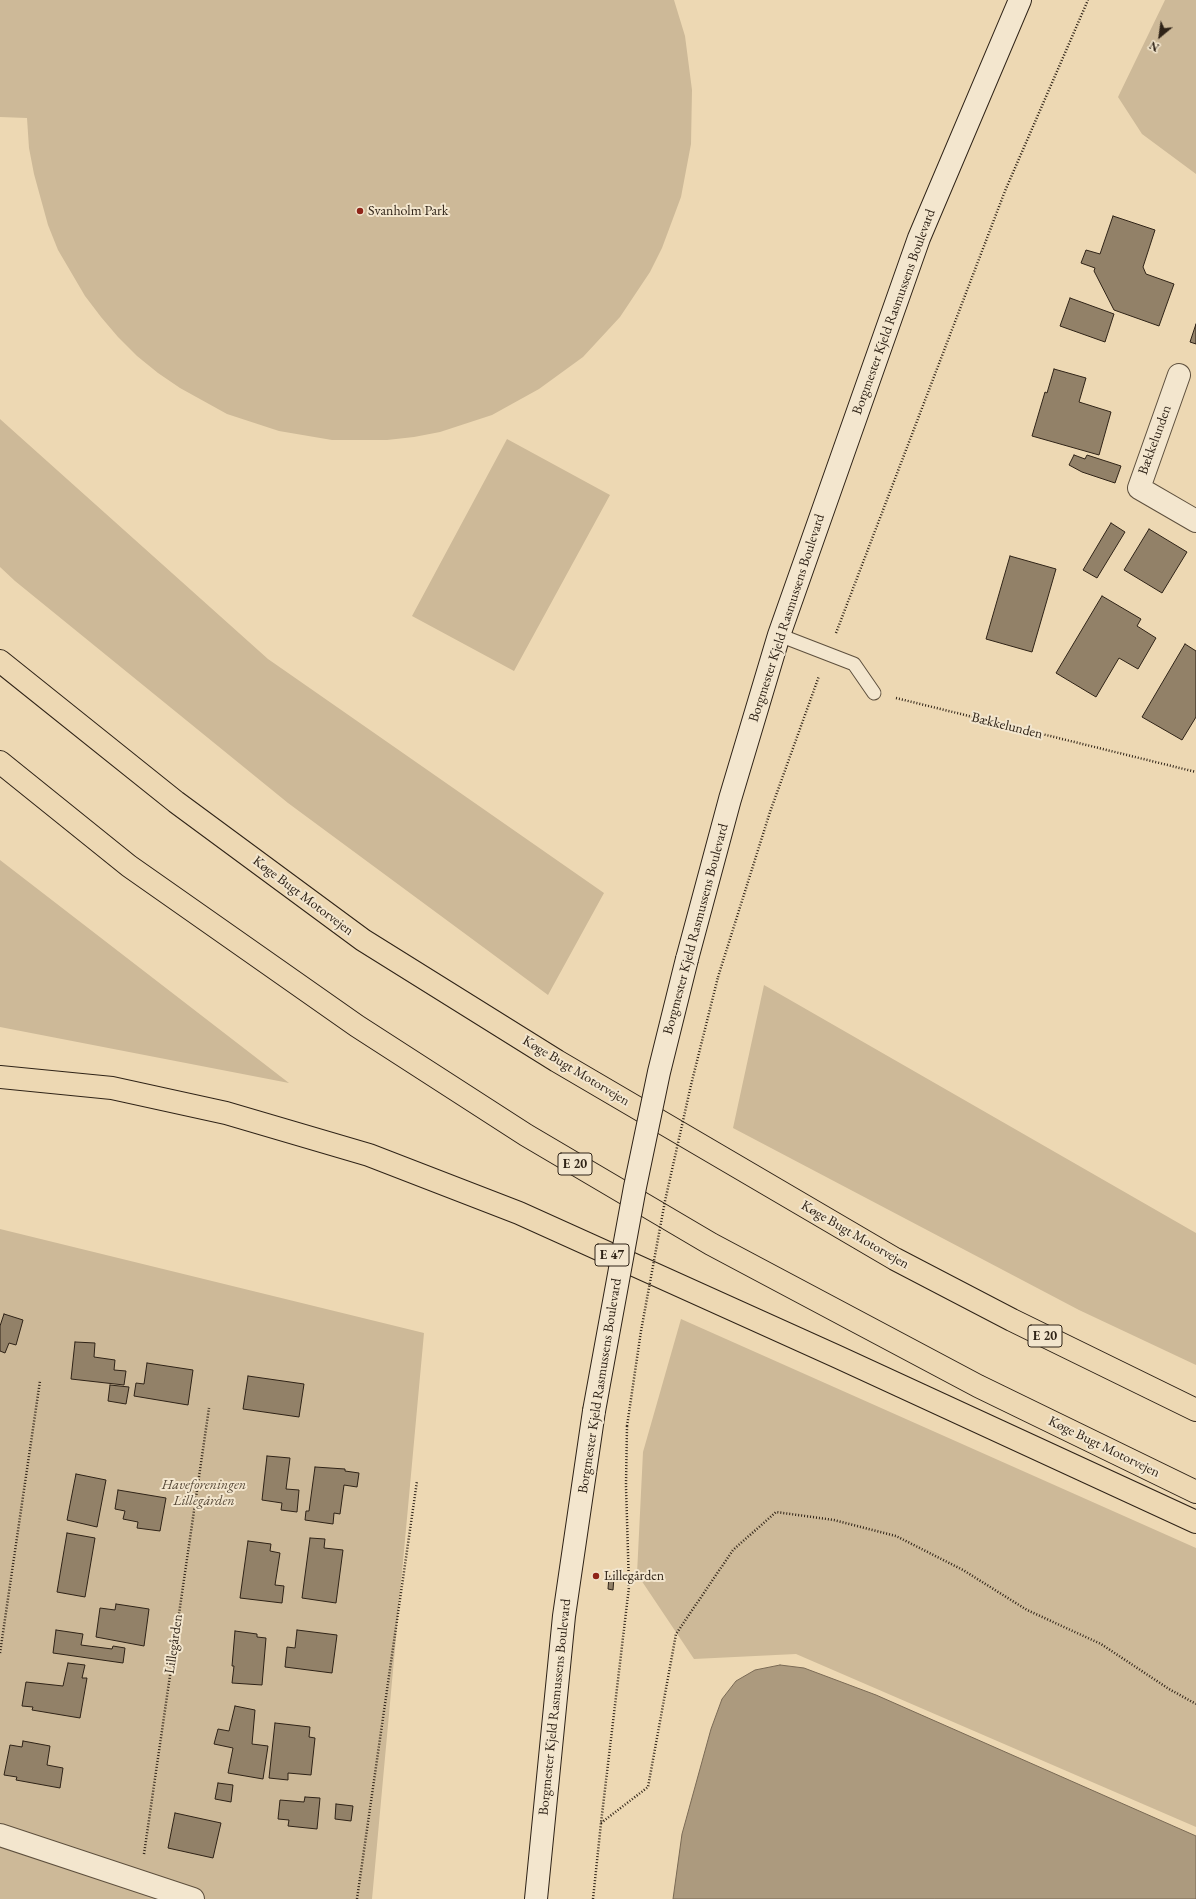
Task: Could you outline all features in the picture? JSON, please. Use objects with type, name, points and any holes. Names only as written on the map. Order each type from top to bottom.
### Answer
[{"type":"highway","name":"Køge Bugt Motorvejen","points":[[0,661],[176,802],[363,940],[557,1061],[895,1259],[1012,1320],[1196,1410]]},
{"type":"highway","name":"Køge Bugt Motorvejen","points":[[0,762],[129,866],[356,1026],[526,1135],[711,1244],[950,1372],[1196,1492]]},
{"type":"highway","name":"E 47","points":[[0,1077],[112,1088],[226,1114],[369,1155],[519,1213],[845,1360],[1196,1522]]},
{"type":"street","name":"Borgmester Kjeld Rasmussens Boulevard","points":[[536,1899],[564,1616],[594,1411],[635,1187],[659,1072],[687,959],[730,799],[779,635],[919,238],[1020,0]]},
{"type":"street","name":"Bækkelunden","points":[[1178,375],[1138,488],[1196,521]]},
{"type":"street","points":[[0,1835],[193,1899]]},
{"type":"lane","points":[[779,635],[854,664],[874,693]]},
{"type":"path","points":[[593,1899],[629,1587],[626,1486],[627,1426],[641,1331],[665,1201],[691,1085],[718,978],[770,812],[818,678],[1005,191],[1088,0]]},
{"type":"path","points":[[818,678],[825,680]]},
{"type":"path","name":"Bækkelunden","points":[[874,693],[1196,772]]},
{"type":"path","points":[[0,1653],[40,1381]]},
{"type":"path","name":"Lillegården","points":[[140,1881],[209,1408]]},
{"type":"path","points":[[357,1899],[417,1481]]},
{"type":"path","points":[[601,1823],[648,1787],[676,1634],[733,1550],[776,1512],[834,1520],[896,1536],[963,1570],[1027,1610],[1101,1644],[1169,1689],[1196,1704]]},
{"type":"green space","name":"Svanholm Park","points":[[0,0],[674,0],[685,36],[692,90],[691,144],[681,197],[662,248],[650,272],[620,317],[583,357],[539,389],[492,415],[440,432],[414,437],[387,440],[332,440],[279,431],[227,414],[180,388],[158,373],[137,356],[118,337],[85,296],[58,250],[48,225],[34,174],[29,148],[27,118],[0,117]]},
{"type":"green space","points":[[1165,0],[1196,0],[1196,174],[1142,134],[1118,97]]},
{"type":"green space","points":[[0,419],[268,659],[604,893],[548,995],[288,803],[15,581],[0,567]]},
{"type":"green space","points":[[507,439],[610,495],[514,671],[412,616]]},
{"type":"green space","points":[[0,860],[289,1083],[0,1027]]},
{"type":"green space","points":[[764,985],[1196,1233],[1196,1365],[1079,1310],[733,1128]]},
{"type":"green space","name":"Haveforeningen Lillegården","points":[[0,1229],[424,1333],[372,1899],[0,1899]]},
{"type":"green space","points":[[681,1319],[1196,1548],[1196,1827],[796,1654],[694,1659],[637,1574],[643,1452]]},
{"type":"shaded area","points":[[780,1665],[804,1668],[876,1695],[1196,1836],[1196,1899],[673,1899],[682,1834],[711,1729],[722,1699],[736,1681],[755,1670]]},
{"type":"building","points":[[1113,216],[1155,230],[1143,267],[1146,274],[1174,284],[1159,326],[1114,310],[1094,271],[1095,268],[1081,263],[1086,250],[1100,254]]},
{"type":"building","points":[[1070,298],[1114,314],[1105,342],[1060,326]]},
{"type":"building","points":[[1196,324],[1196,344],[1190,342]]},
{"type":"building","points":[[1054,369],[1086,378],[1079,402],[1111,412],[1099,455],[1032,436],[1045,392],[1047,393]]},
{"type":"building","points":[[1074,455],[1085,459],[1087,455],[1121,466],[1115,483],[1082,472],[1069,465]]},
{"type":"building","points":[[1111,523],[1125,532],[1097,578],[1083,570]]},
{"type":"building","points":[[1149,529],[1187,552],[1162,593],[1124,570]]},
{"type":"building","points":[[1010,556],[1056,569],[1032,652],[986,639]]},
{"type":"building","points":[[1102,596],[1141,619],[1137,626],[1156,638],[1138,669],[1119,658],[1096,697],[1056,673]]},
{"type":"building","points":[[1185,644],[1196,651],[1196,717],[1182,740],[1142,717]]},
{"type":"building","points":[[4,1314],[23,1320],[16,1345],[9,1343],[5,1353],[0,1351],[0,1326]]},
{"type":"building","points":[[75,1342],[95,1343],[94,1357],[115,1360],[114,1370],[126,1371],[124,1385],[71,1379]]},
{"type":"building","points":[[147,1363],[193,1370],[188,1405],[134,1396],[136,1383],[144,1384]]},
{"type":"building","points":[[248,1376],[304,1384],[299,1417],[243,1409]]},
{"type":"building","points":[[110,1385],[129,1387],[126,1404],[108,1401]]},
{"type":"building","points":[[267,1456],[290,1458],[286,1489],[299,1490],[297,1512],[281,1510],[282,1503],[262,1500]]},
{"type":"building","points":[[315,1467],[345,1469],[345,1471],[359,1473],[357,1487],[344,1485],[340,1514],[334,1513],[333,1524],[305,1520],[306,1511],[309,1511]]},
{"type":"building","points":[[76,1474],[106,1480],[97,1527],[67,1520]]},
{"type":"building","points":[[118,1490],[166,1498],[160,1531],[137,1528],[138,1522],[123,1519],[125,1511],[115,1509]]},
{"type":"building","points":[[67,1533],[95,1538],[85,1597],[57,1592]]},
{"type":"building","points":[[310,1538],[325,1539],[324,1548],[343,1550],[336,1603],[302,1598]]},
{"type":"building","points":[[248,1541],[271,1544],[270,1551],[280,1553],[275,1585],[284,1586],[282,1603],[240,1598]]},
{"type":"building","points":[[609,1576],[614,1577],[613,1590],[608,1589]]},
{"type":"building","points":[[116,1604],[149,1609],[144,1646],[96,1637],[100,1608],[115,1610]]},
{"type":"building","points":[[56,1630],[83,1634],[81,1645],[112,1649],[113,1646],[125,1648],[123,1663],[53,1653]]},
{"type":"building","points":[[297,1630],[337,1635],[332,1673],[285,1667],[287,1647],[295,1648]]},
{"type":"building","points":[[235,1631],[257,1634],[257,1637],[266,1638],[262,1685],[232,1683]]},
{"type":"building","points":[[68,1663],[85,1665],[82,1678],[87,1678],[80,1718],[32,1710],[33,1707],[22,1706],[26,1682],[63,1686]]},
{"type":"building","points":[[235,1706],[255,1710],[252,1744],[268,1746],[263,1779],[228,1773],[233,1748],[214,1744],[218,1729],[229,1731]]},
{"type":"building","points":[[275,1723],[310,1727],[309,1737],[315,1738],[311,1775],[288,1773],[288,1780],[269,1778]]},
{"type":"building","points":[[23,1741],[50,1746],[47,1765],[63,1768],[60,1788],[16,1780],[17,1777],[4,1775],[10,1745],[22,1747]]},
{"type":"building","points":[[218,1783],[233,1785],[231,1802],[215,1799]]},
{"type":"building","points":[[305,1797],[320,1798],[317,1829],[288,1826],[289,1820],[278,1819],[280,1800],[304,1802]]},
{"type":"building","points":[[336,1804],[353,1806],[351,1821],[335,1819]]},
{"type":"building","points":[[175,1813],[221,1823],[213,1858],[168,1848]]},
{"type":"place","name":"Svanholm Park","points":[[360,211]]},
{"type":"place","name":"Lillegården","points":[[596,1576]]}]
